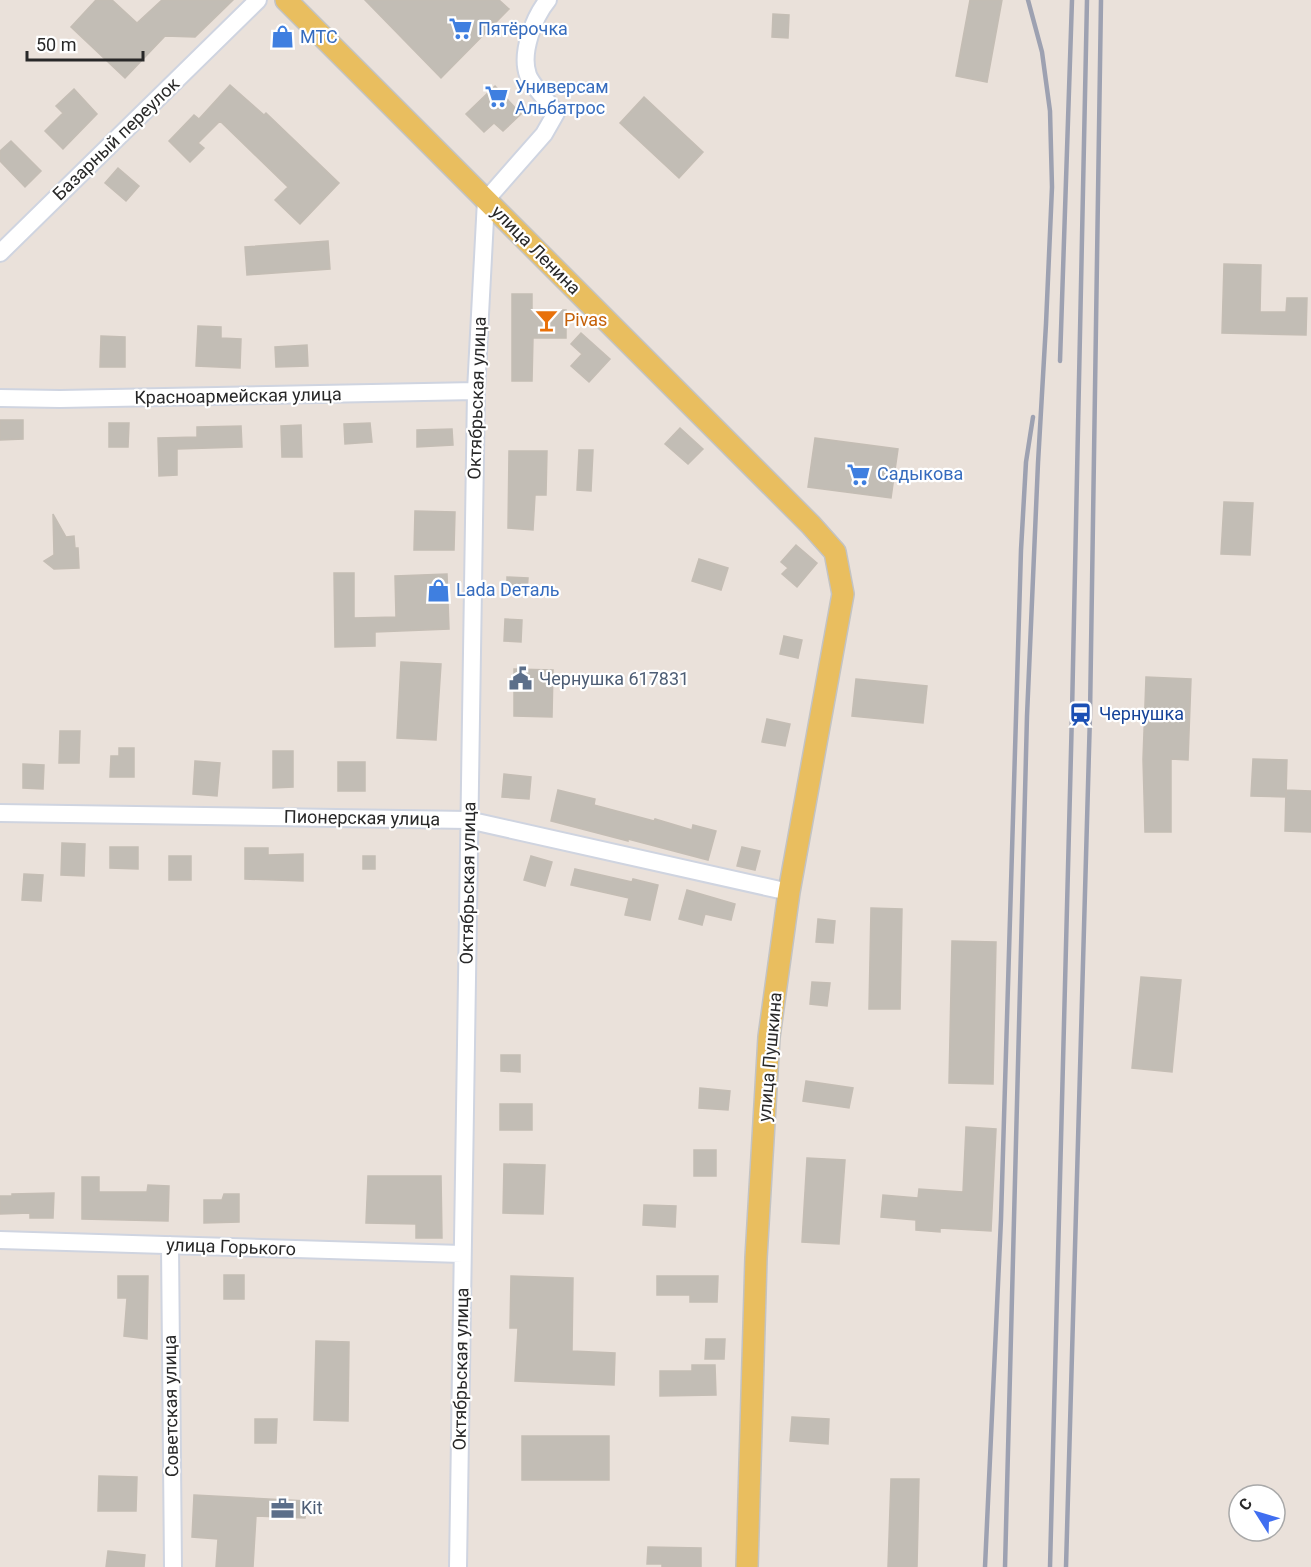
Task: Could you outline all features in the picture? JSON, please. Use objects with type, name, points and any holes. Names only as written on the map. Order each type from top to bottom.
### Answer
[{"type":"main road","name":"улица Ленина","points":[[286,0],[704,416],[835,552]]},
{"type":"main road","name":"улица Пушкина","points":[[747,1567],[756,1258],[768,1049],[789,892],[843,594],[835,552]]},
{"type":"street","name":"Базарный переулок","points":[[0,252],[258,0]]},
{"type":"street","points":[[486,200],[544,134],[556,112],[528,75],[525,50],[548,0]]},
{"type":"street","name":"Октябрьская улица","points":[[458,1567],[476,391],[486,200]]},
{"type":"street","name":"Красноармейская улица","points":[[0,398],[71,399],[476,391]]},
{"type":"street","name":"Пионерская улица","points":[[0,813],[468,820],[789,892]]},
{"type":"street","name":"улица Горького","points":[[0,1240],[462,1254]]},
{"type":"street","name":"Советская улица","points":[[170,1245],[173,1567]]},
{"type":"building","points":[[96,0],[112,0],[137,23],[162,0],[233,0],[195,37],[165,36],[125,78],[71,27]]},
{"type":"building","name":"Пятёрочка","points":[[365,0],[499,0],[509,9],[441,78]]},
{"type":"building","points":[[970,0],[1002,0],[987,82],[956,76]]},
{"type":"building","points":[[773,14],[789,15],[788,38],[772,37]]},
{"type":"building","points":[[230,85],[264,115],[266,113],[339,183],[300,224],[275,200],[288,187],[220,121],[198,143],[204,148],[190,162],[169,141],[194,115],[199,119]]},
{"type":"building","points":[[495,86],[521,114],[503,131],[494,123],[484,132],[466,114]]},
{"type":"building","points":[[74,89],[97,114],[63,149],[45,131],[63,113],[56,106]]},
{"type":"building","points":[[644,97],[703,152],[679,178],[620,123]]},
{"type":"building","points":[[11,141],[41,171],[25,187],[0,161],[0,151]]},
{"type":"building","points":[[118,168],[139,186],[126,201],[105,183]]},
{"type":"building","points":[[328,241],[330,269],[247,275],[245,247]]},
{"type":"building","points":[[1224,264],[1261,265],[1260,312],[1286,312],[1287,298],[1307,298],[1306,335],[1222,333]]},
{"type":"building","points":[[512,294],[532,294],[532,310],[566,310],[566,338],[533,338],[532,381],[512,381]]},
{"type":"building","points":[[198,326],[221,327],[221,338],[241,339],[240,368],[196,366]]},
{"type":"building","points":[[581,333],[610,359],[589,382],[571,366],[582,354],[571,344]]},
{"type":"building","points":[[101,336],[125,337],[125,367],[100,367]]},
{"type":"building","points":[[307,345],[308,366],[276,367],[275,347]]},
{"type":"building","points":[[0,420],[23,420],[23,439],[0,440]]},
{"type":"building","points":[[109,423],[129,423],[128,447],[109,447]]},
{"type":"building","points":[[370,423],[372,442],[345,444],[344,424]]},
{"type":"building","points":[[301,425],[302,457],[282,457],[281,426]]},
{"type":"building","points":[[241,426],[242,447],[177,449],[177,475],[159,476],[158,438],[197,437],[197,427]]},
{"type":"building","points":[[680,428],[703,449],[688,464],[665,444]]},
{"type":"building","points":[[452,429],[453,445],[417,447],[417,430]]},
{"type":"building","points":[[815,438],[898,449],[891,498],[808,487]]},
{"type":"building","points":[[579,450],[593,450],[591,491],[577,490]]},
{"type":"building","points":[[509,451],[547,451],[546,495],[535,495],[533,530],[508,528]]},
{"type":"building","points":[[1224,502],[1253,503],[1250,555],[1221,554]]},
{"type":"building","points":[[415,511],[455,512],[454,550],[414,550]]},
{"type":"building","points":[[53,514],[66,537],[74,536],[75,548],[78,548],[79,568],[54,569],[44,561],[54,555]]},
{"type":"building","points":[[796,545],[817,563],[797,587],[782,574],[788,568],[781,562]]},
{"type":"building","points":[[699,559],[728,568],[721,590],[692,581]]},
{"type":"building","points":[[334,573],[354,573],[354,618],[396,617],[395,576],[447,574],[449,629],[375,632],[375,646],[335,647]]},
{"type":"building","points":[[507,577],[528,578],[527,592],[507,591]]},
{"type":"building","points":[[505,619],[522,620],[521,642],[504,641]]},
{"type":"building","points":[[784,636],[802,640],[798,658],[780,654]]},
{"type":"building","points":[[401,662],[441,664],[436,740],[397,738]]},
{"type":"building","points":[[514,669],[553,670],[552,717],[514,716]]},
{"type":"building","name":"Чернушка","points":[[1146,677],[1191,679],[1188,760],[1171,759],[1171,832],[1145,832],[1143,759]]},
{"type":"building","points":[[856,679],[927,686],[923,723],[852,716]]},
{"type":"building","points":[[767,719],[790,724],[785,746],[762,742]]},
{"type":"building","points":[[60,731],[80,731],[79,763],[59,763]]},
{"type":"building","points":[[119,748],[134,748],[134,777],[110,777],[111,756],[119,756]]},
{"type":"building","points":[[273,751],[293,751],[293,787],[273,788]]},
{"type":"building","points":[[1253,759],[1287,760],[1286,797],[1251,796]]},
{"type":"building","points":[[195,761],[220,763],[217,796],[193,794]]},
{"type":"building","points":[[338,762],[365,762],[365,791],[338,791]]},
{"type":"building","points":[[23,764],[44,765],[43,789],[23,788]]},
{"type":"building","points":[[504,774],[531,777],[529,799],[502,797]]},
{"type":"building","points":[[558,790],[595,799],[594,805],[654,821],[655,819],[692,830],[693,825],[716,831],[708,860],[551,821]]},
{"type":"building","points":[[1286,790],[1311,791],[1311,832],[1285,831]]},
{"type":"building","points":[[62,843],[85,844],[84,876],[61,875]]},
{"type":"building","points":[[110,847],[138,847],[138,869],[110,868]]},
{"type":"building","points":[[742,847],[760,851],[755,870],[737,866]]},
{"type":"building","points":[[245,848],[268,848],[268,855],[303,854],[303,881],[245,879]]},
{"type":"building","points":[[169,856],[191,856],[191,880],[169,880]]},
{"type":"building","points":[[363,856],[375,856],[375,869],[363,869]]},
{"type":"building","points":[[531,856],[552,862],[545,886],[524,880]]},
{"type":"building","points":[[575,869],[632,882],[633,879],[658,885],[650,920],[625,915],[629,898],[571,885]]},
{"type":"building","points":[[24,874],[43,875],[41,901],[22,900]]},
{"type":"building","points":[[687,890],[735,904],[731,920],[705,914],[702,925],[679,919]]},
{"type":"building","points":[[871,908],[902,909],[900,1009],[869,1009]]},
{"type":"building","points":[[818,919],[835,921],[833,943],[816,942]]},
{"type":"building","points":[[952,941],[996,942],[993,1084],[949,1083]]},
{"type":"building","points":[[1141,977],[1181,980],[1172,1072],[1132,1068]]},
{"type":"building","points":[[812,982],[830,983],[827,1006],[810,1004]]},
{"type":"building","points":[[501,1055],[520,1055],[520,1072],[501,1071]]},
{"type":"building","points":[[806,1081],[853,1088],[849,1108],[803,1101]]},
{"type":"building","points":[[700,1088],[730,1091],[728,1110],[699,1108]]},
{"type":"building","points":[[500,1104],[532,1104],[532,1130],[500,1130]]},
{"type":"building","points":[[966,1127],[996,1129],[991,1231],[940,1228],[940,1232],[916,1230],[916,1220],[881,1217],[883,1195],[918,1198],[919,1189],[963,1192]]},
{"type":"building","points":[[694,1150],[716,1150],[716,1176],[694,1176]]},
{"type":"building","points":[[807,1158],[845,1160],[839,1244],[802,1242]]},
{"type":"building","points":[[504,1164],[545,1165],[543,1214],[503,1213]]},
{"type":"building","points":[[368,1176],[441,1176],[442,1238],[416,1238],[416,1224],[366,1223]]},
{"type":"building","points":[[82,1177],[99,1177],[99,1192],[147,1192],[148,1185],[169,1186],[168,1221],[82,1219]]},
{"type":"building","points":[[54,1193],[53,1218],[30,1218],[30,1213],[0,1214],[0,1196]]},
{"type":"building","points":[[224,1194],[239,1194],[239,1222],[204,1223],[204,1200],[222,1200]]},
{"type":"building","points":[[644,1205],[676,1206],[675,1227],[643,1225]]},
{"type":"building","points":[[224,1275],[244,1275],[244,1299],[224,1299]]},
{"type":"building","points":[[118,1276],[148,1276],[147,1339],[124,1336],[127,1298],[118,1298]]},
{"type":"building","points":[[511,1276],[573,1278],[572,1351],[615,1353],[614,1385],[515,1381],[518,1328],[510,1328]]},
{"type":"building","points":[[657,1276],[718,1276],[717,1302],[690,1302],[690,1295],[657,1295]]},
{"type":"building","points":[[706,1339],[725,1339],[724,1359],[705,1359]]},
{"type":"building","points":[[316,1341],[349,1342],[348,1421],[314,1420]]},
{"type":"building","points":[[692,1365],[715,1365],[716,1395],[660,1396],[660,1371],[692,1371]]},
{"type":"building","points":[[792,1417],[829,1419],[828,1444],[790,1441]]},
{"type":"building","points":[[255,1419],[277,1419],[276,1443],[255,1443]]},
{"type":"building","points":[[522,1436],[609,1436],[609,1480],[522,1480]]},
{"type":"building","points":[[99,1476],[137,1477],[136,1511],[98,1511]]},
{"type":"building","points":[[891,1479],[919,1479],[917,1567],[888,1567]]},
{"type":"building","points":[[194,1495],[306,1501],[305,1518],[256,1516],[253,1567],[216,1567],[218,1539],[192,1537]]},
{"type":"building","points":[[648,1547],[701,1548],[701,1567],[662,1567],[662,1564],[647,1564]]},
{"type":"building","points":[[108,1551],[145,1555],[144,1567],[106,1567]]},
{"type":"railway","points":[[1005,1567],[1027,716],[1052,187],[1050,111],[1042,52],[1028,0]]},
{"type":"railway","points":[[1060,361],[1072,0]]},
{"type":"railway","points":[[1050,1567],[1072,713],[1087,0]]},
{"type":"railway","points":[[1066,1567],[1090,715],[1101,0]]},
{"type":"railway","points":[[985,1567],[1001,1219],[1021,550],[1026,462],[1033,417]]},
{"type":"place","name":"Пятёрочка","points":[[460,29]]},
{"type":"place","name":"МТС","points":[[282,37]]},
{"type":"place","name":"Универсам Альбатрос","points":[[497,97]]},
{"type":"place","name":"Pivas","points":[[546,320]]},
{"type":"place","name":"Садыкова","points":[[859,474]]},
{"type":"place","name":"Lada Dеталь","points":[[438,590]]},
{"type":"place","name":"Чернушка 617831","points":[[521,679]]},
{"type":"place","name":"Чернушка","points":[[1081,714]]},
{"type":"place","name":"Kit","points":[[283,1508]]}]
